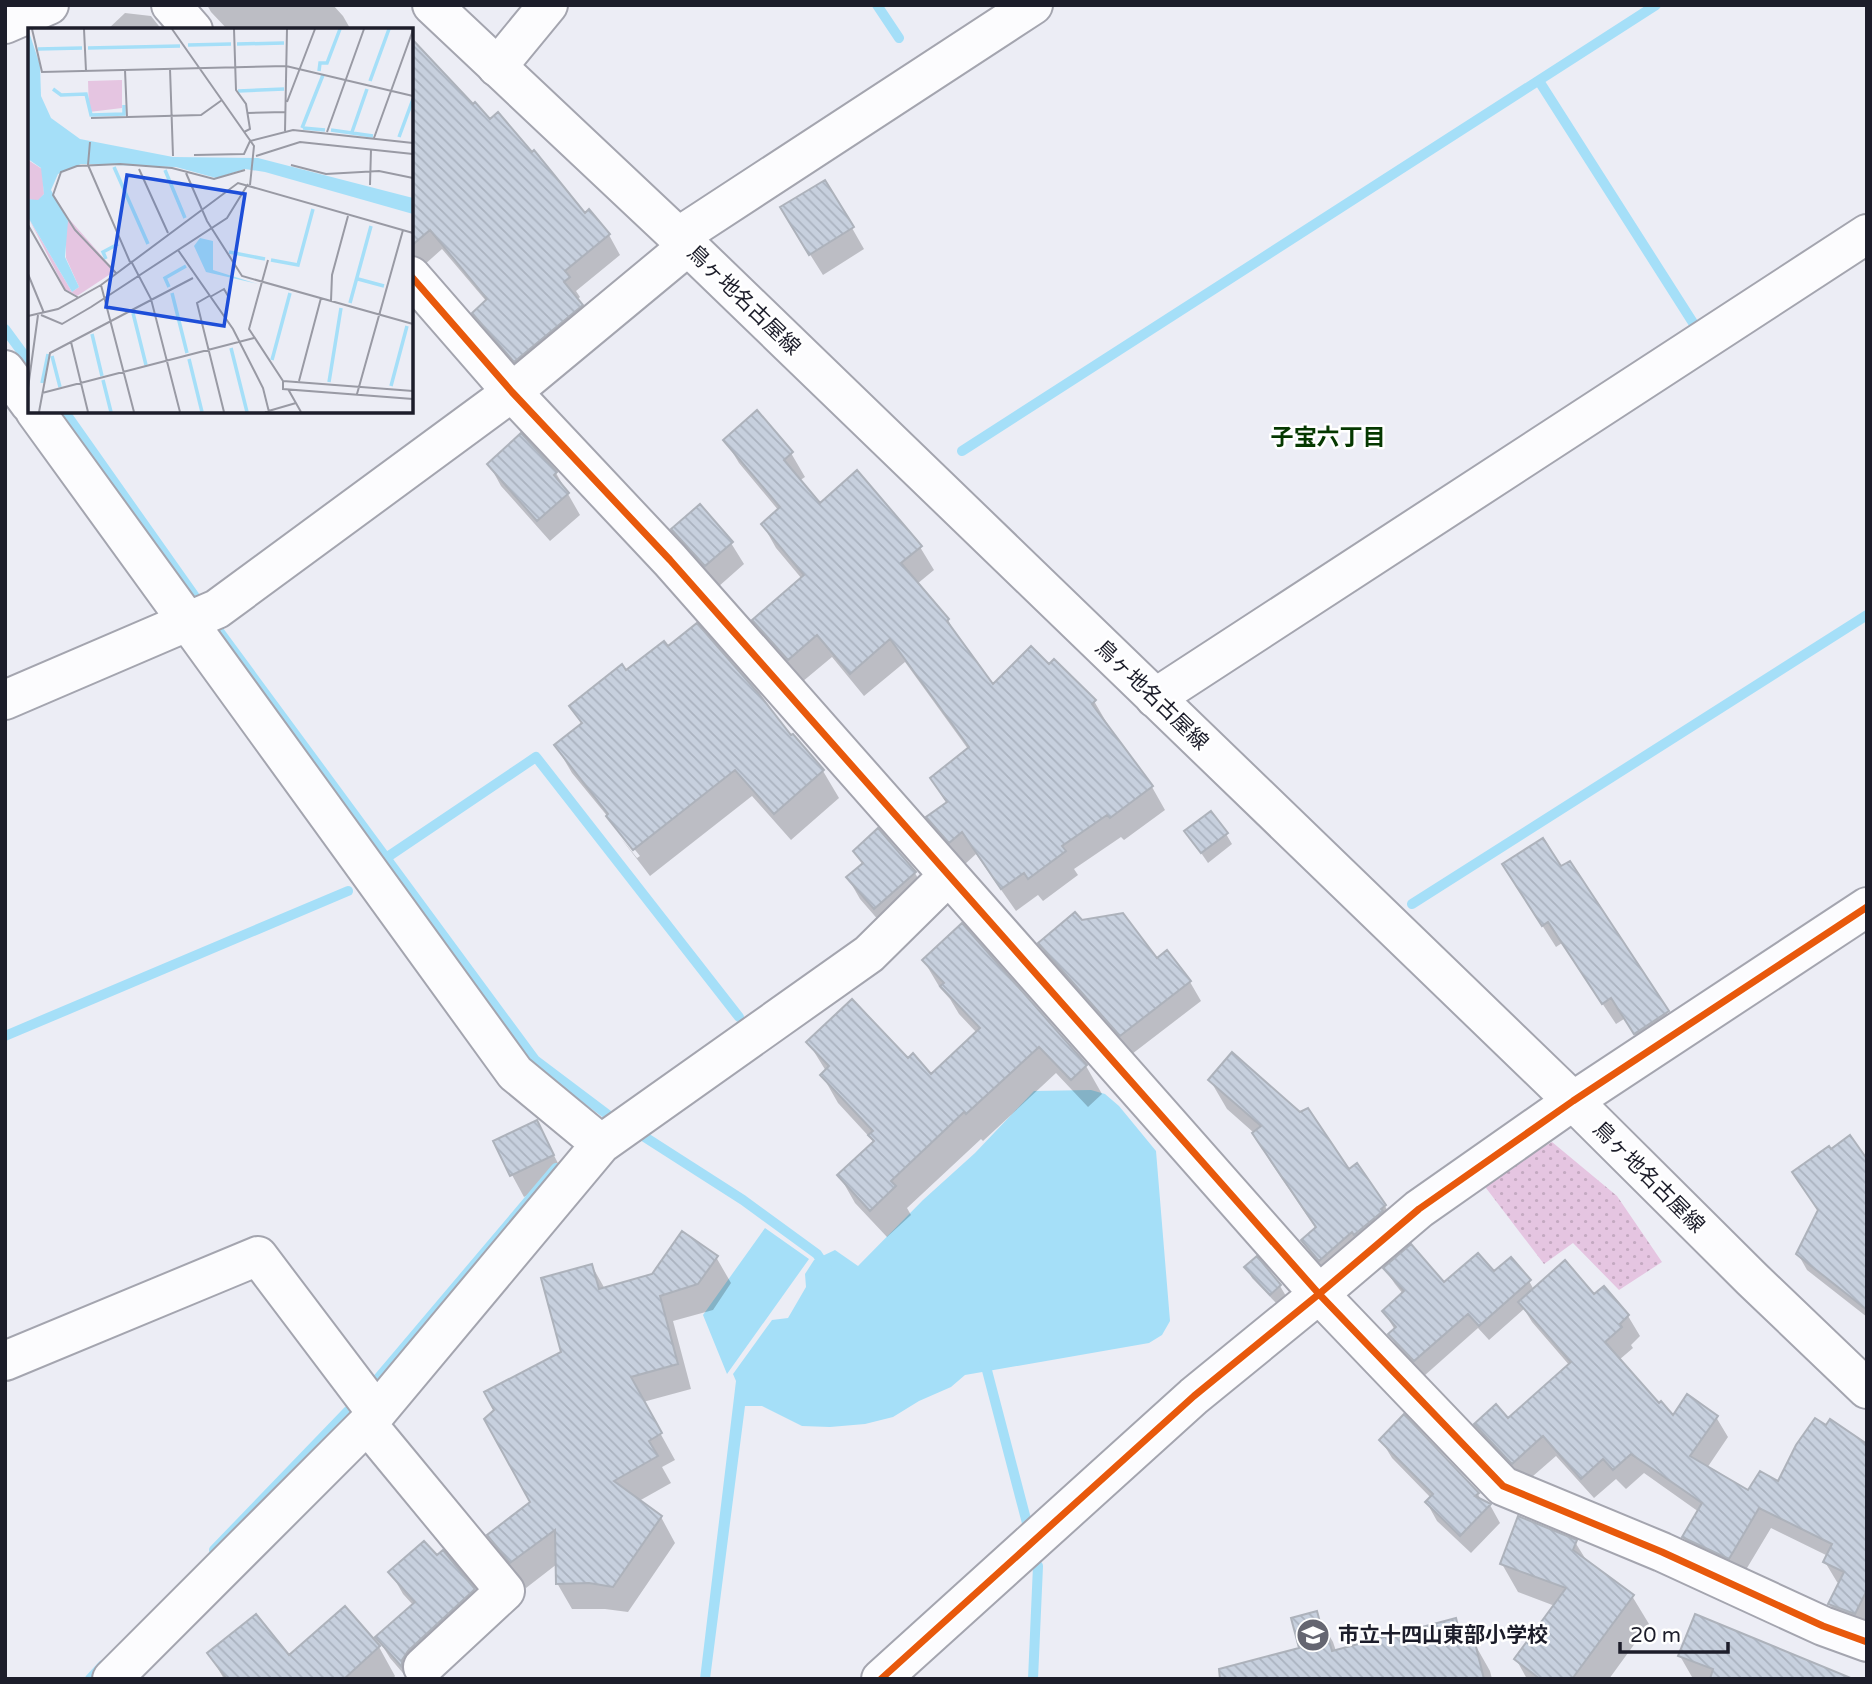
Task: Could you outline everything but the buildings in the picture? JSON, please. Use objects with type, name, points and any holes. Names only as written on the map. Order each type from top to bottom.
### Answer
[{"type":"street","points":[[5,24],[49,5]]},
{"type":"street","points":[[171,5],[191,28]]},
{"type":"street","name":"鳥ヶ地名古屋線","points":[[432,5],[683,241],[1573,1101],[1867,1389]]},
{"type":"street","points":[[497,67],[548,5]]},
{"type":"street","points":[[5,700],[217,609],[512,392],[683,241],[1033,5]]},
{"type":"street","points":[[1155,698],[1867,234]]},
{"type":"street","points":[[413,278],[512,392],[670,559],[1319,1294],[1503,1486],[1662,1552],[1823,1626],[1867,1642]]},
{"type":"street","points":[[5,370],[28,401]]},
{"type":"street","points":[[36,413],[515,1073],[601,1144]]},
{"type":"street","points":[[112,1679],[372,1418],[601,1144],[869,954],[948,876]]},
{"type":"street","points":[[881,1679],[1195,1396],[1419,1209],[1573,1101],[1867,906]]},
{"type":"street","points":[[5,1362],[258,1256],[372,1418],[505,1591],[424,1667]]},
{"type":"shaded area","points":[[1552,1142],[1617,1196],[1662,1262],[1619,1290],[1573,1243],[1544,1264],[1483,1184]]},
{"type":"water","points":[[1091,1090],[1105,1094],[1119,1106],[1156,1151],[1170,1321],[1162,1335],[1149,1343],[965,1375],[951,1387],[919,1401],[893,1417],[865,1424],[802,1426],[762,1406],[745,1406],[710,1679],[700,1679],[736,1381],[733,1374],[772,1320],[788,1318],[806,1287],[805,1274],[814,1260],[835,1250],[858,1266],[923,1200],[975,1153],[1034,1091]]},
{"type":"water","points":[[765,1228],[809,1259],[727,1374],[703,1315]]},
{"type":"waterway","points":[[877,5],[899,38]]},
{"type":"waterway","points":[[962,451],[1656,5]]},
{"type":"waterway","points":[[1539,81],[1697,329]]},
{"type":"waterway","points":[[5,329],[28,360]]},
{"type":"waterway","points":[[65,413],[198,601]]},
{"type":"waterway","points":[[1412,904],[1867,615]]},
{"type":"waterway","points":[[216,627],[535,1060],[608,1115]]},
{"type":"waterway","points":[[386,858],[536,757],[739,1017]]},
{"type":"waterway","points":[[5,1036],[348,891]]},
{"type":"waterway","points":[[640,1134],[743,1200],[817,1254],[827,1269]]},
{"type":"waterway","points":[[375,1382],[556,1168]]},
{"type":"waterway","points":[[984,1359],[1027,1523]]},
{"type":"waterway","points":[[214,1550],[348,1411]]},
{"type":"waterway","points":[[1033,1679],[1038,1566]]},
{"type":"waterway","points":[[90,1679],[103,1665]]},
{"type":"cycle path","points":[[413,278],[512,392],[670,560],[1319,1294],[1503,1486],[1662,1552],[1823,1626],[1867,1642]]},
{"type":"cycle path","points":[[881,1679],[1194,1396],[1419,1209],[1573,1101],[1867,907]]},
{"type":"place","name":"市立十四山東部小学校","points":[[1313,1635]]},
{"type":"district","name":"子宝六丁目","points":[[1328,437]]}]
